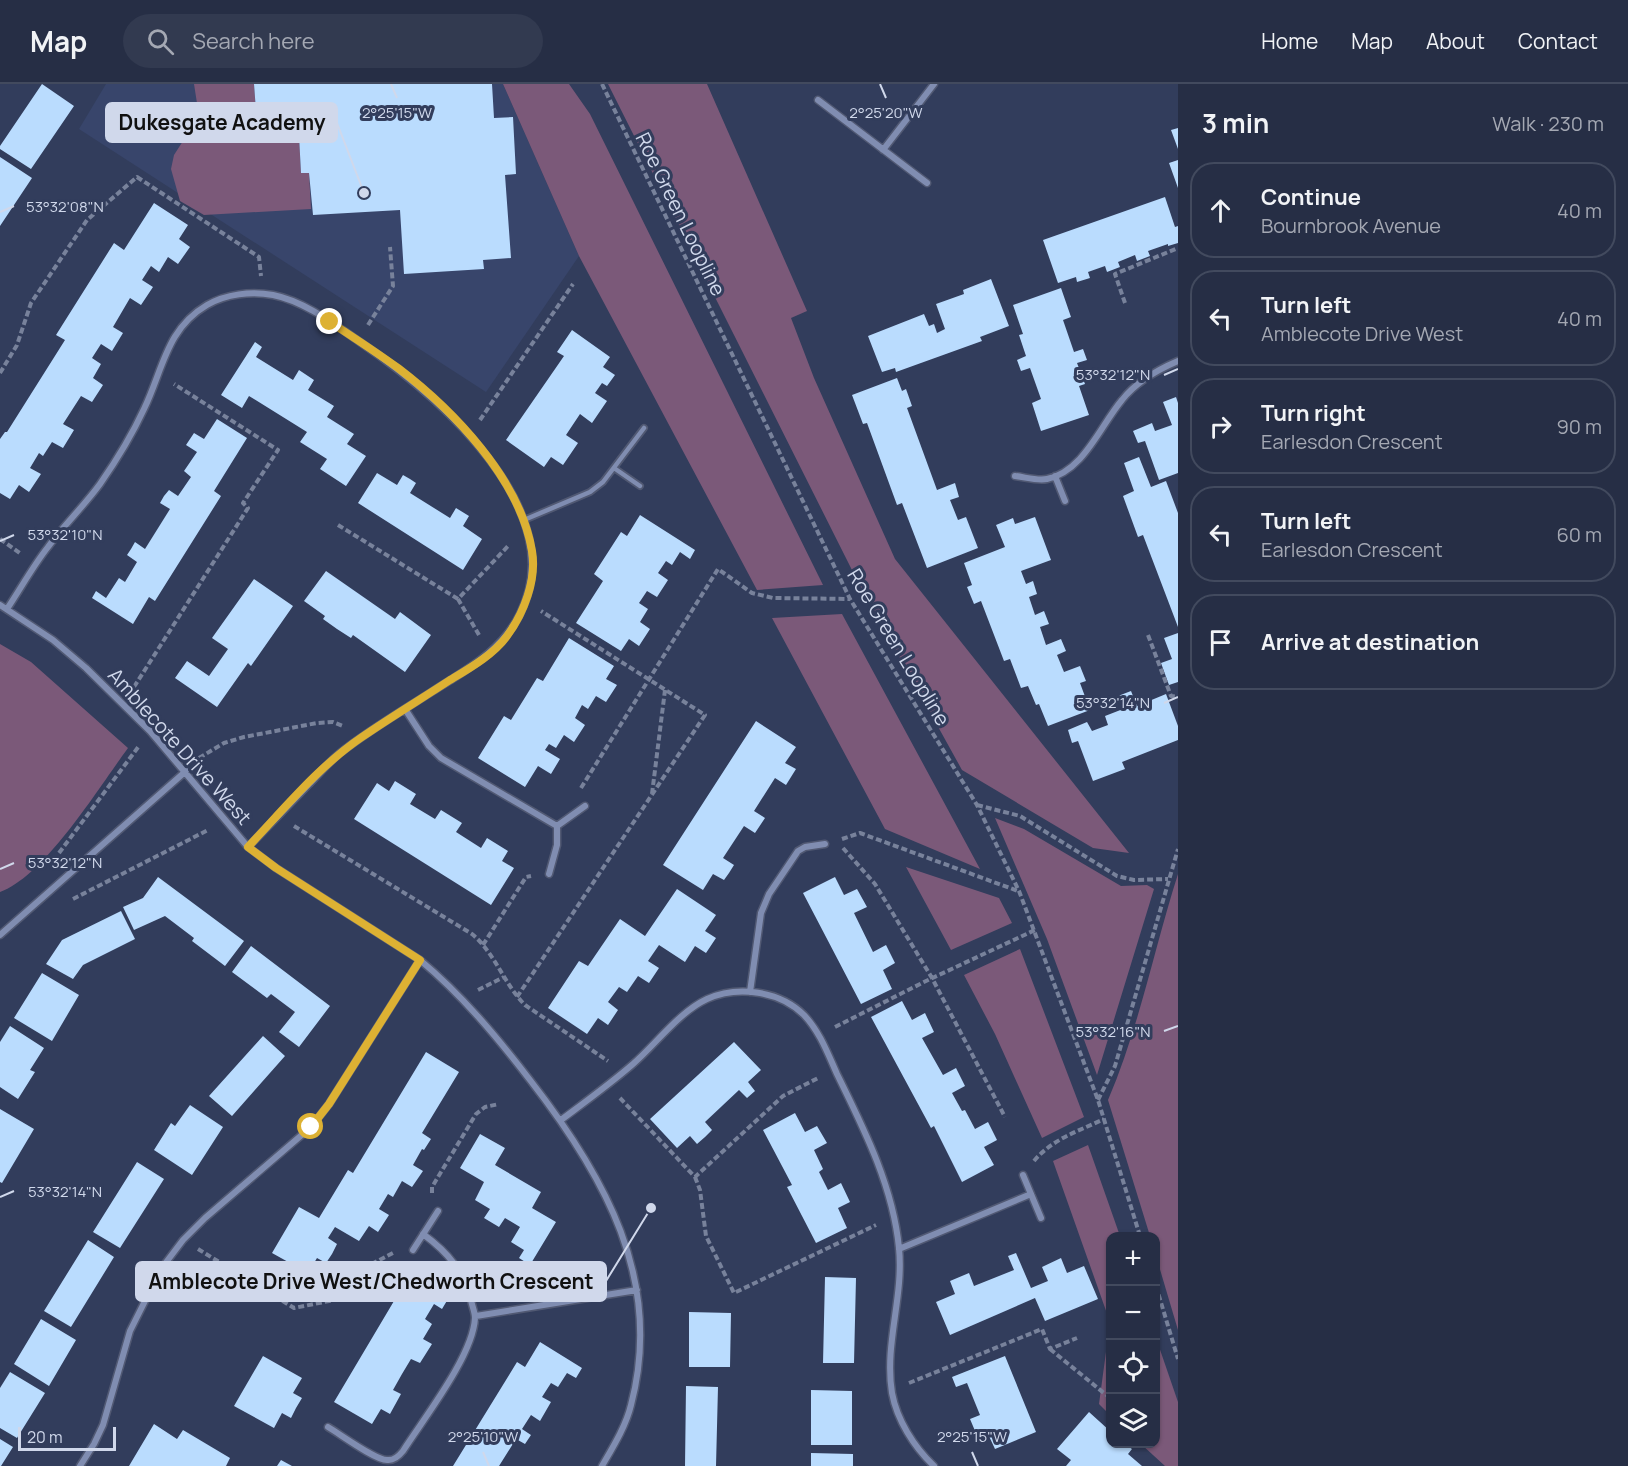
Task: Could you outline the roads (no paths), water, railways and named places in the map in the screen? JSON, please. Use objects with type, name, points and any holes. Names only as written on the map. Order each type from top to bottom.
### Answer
[{"type":"street","points":[[883,150],[934,84]]},
{"type":"street","points":[[818,100],[927,183]]},
{"type":"street","points":[[7,609],[46,549],[99,486],[144,410],[174,335],[189,317],[210,303],[233,295],[262,294],[275,295],[298,303],[358,340],[438,402],[469,435],[504,481],[525,524],[533,552],[531,582],[521,612],[507,637],[489,653],[337,756],[248,847]]},
{"type":"street","points":[[1015,476],[1046,479],[1064,472],[1079,460],[1121,400],[1132,389],[1144,379],[1178,361]]},
{"type":"street","points":[[1055,476],[1065,501]]},
{"type":"street","name":"Amblecote Drive West","points":[[0,605],[52,640],[86,668],[123,704],[185,770],[248,847],[276,868],[420,960],[461,998],[507,1050],[561,1120],[592,1168],[613,1213],[627,1249],[637,1290],[641,1329],[639,1366],[631,1406],[602,1466]]},
{"type":"street","points":[[405,709],[429,746],[441,758],[556,825]]},
{"type":"street","points":[[0,935],[3,926],[37,901],[185,770]]},
{"type":"street","points":[[556,825],[585,806]]},
{"type":"street","points":[[549,874],[557,845],[556,825]]},
{"type":"street","points":[[750,992],[761,913],[769,894],[798,851],[805,847],[825,844]]},
{"type":"street","points":[[80,1466],[94,1444],[102,1425],[130,1331],[161,1269],[183,1240],[204,1218],[311,1127],[329,1104],[420,960]]},
{"type":"street","points":[[561,1120],[623,1072],[690,1008],[708,998],[727,992],[768,994],[786,1002],[804,1015],[819,1035],[866,1134],[890,1198],[899,1249],[898,1303],[891,1340],[889,1371],[891,1390],[900,1418],[911,1438],[934,1466]]},
{"type":"street","points":[[1023,1175],[1041,1218]]},
{"type":"street","points":[[899,1249],[1031,1194]]},
{"type":"street","points":[[413,1250],[438,1211]]},
{"type":"street","points":[[328,1426],[388,1463],[403,1451],[465,1355],[476,1316],[465,1282],[442,1248],[423,1234]]},
{"type":"street","points":[[476,1316],[637,1290]]},
{"type":"lane","points":[[525,524],[590,492],[603,482],[644,428]]},
{"type":"lane","points":[[614,468],[640,486]]},
{"type":"place","name":"Dukesgate Academy","points":[[364,193]]},
{"type":"place","name":"Amblecote Drive West/Chedworth Crescent","points":[[651,1208]]}]
